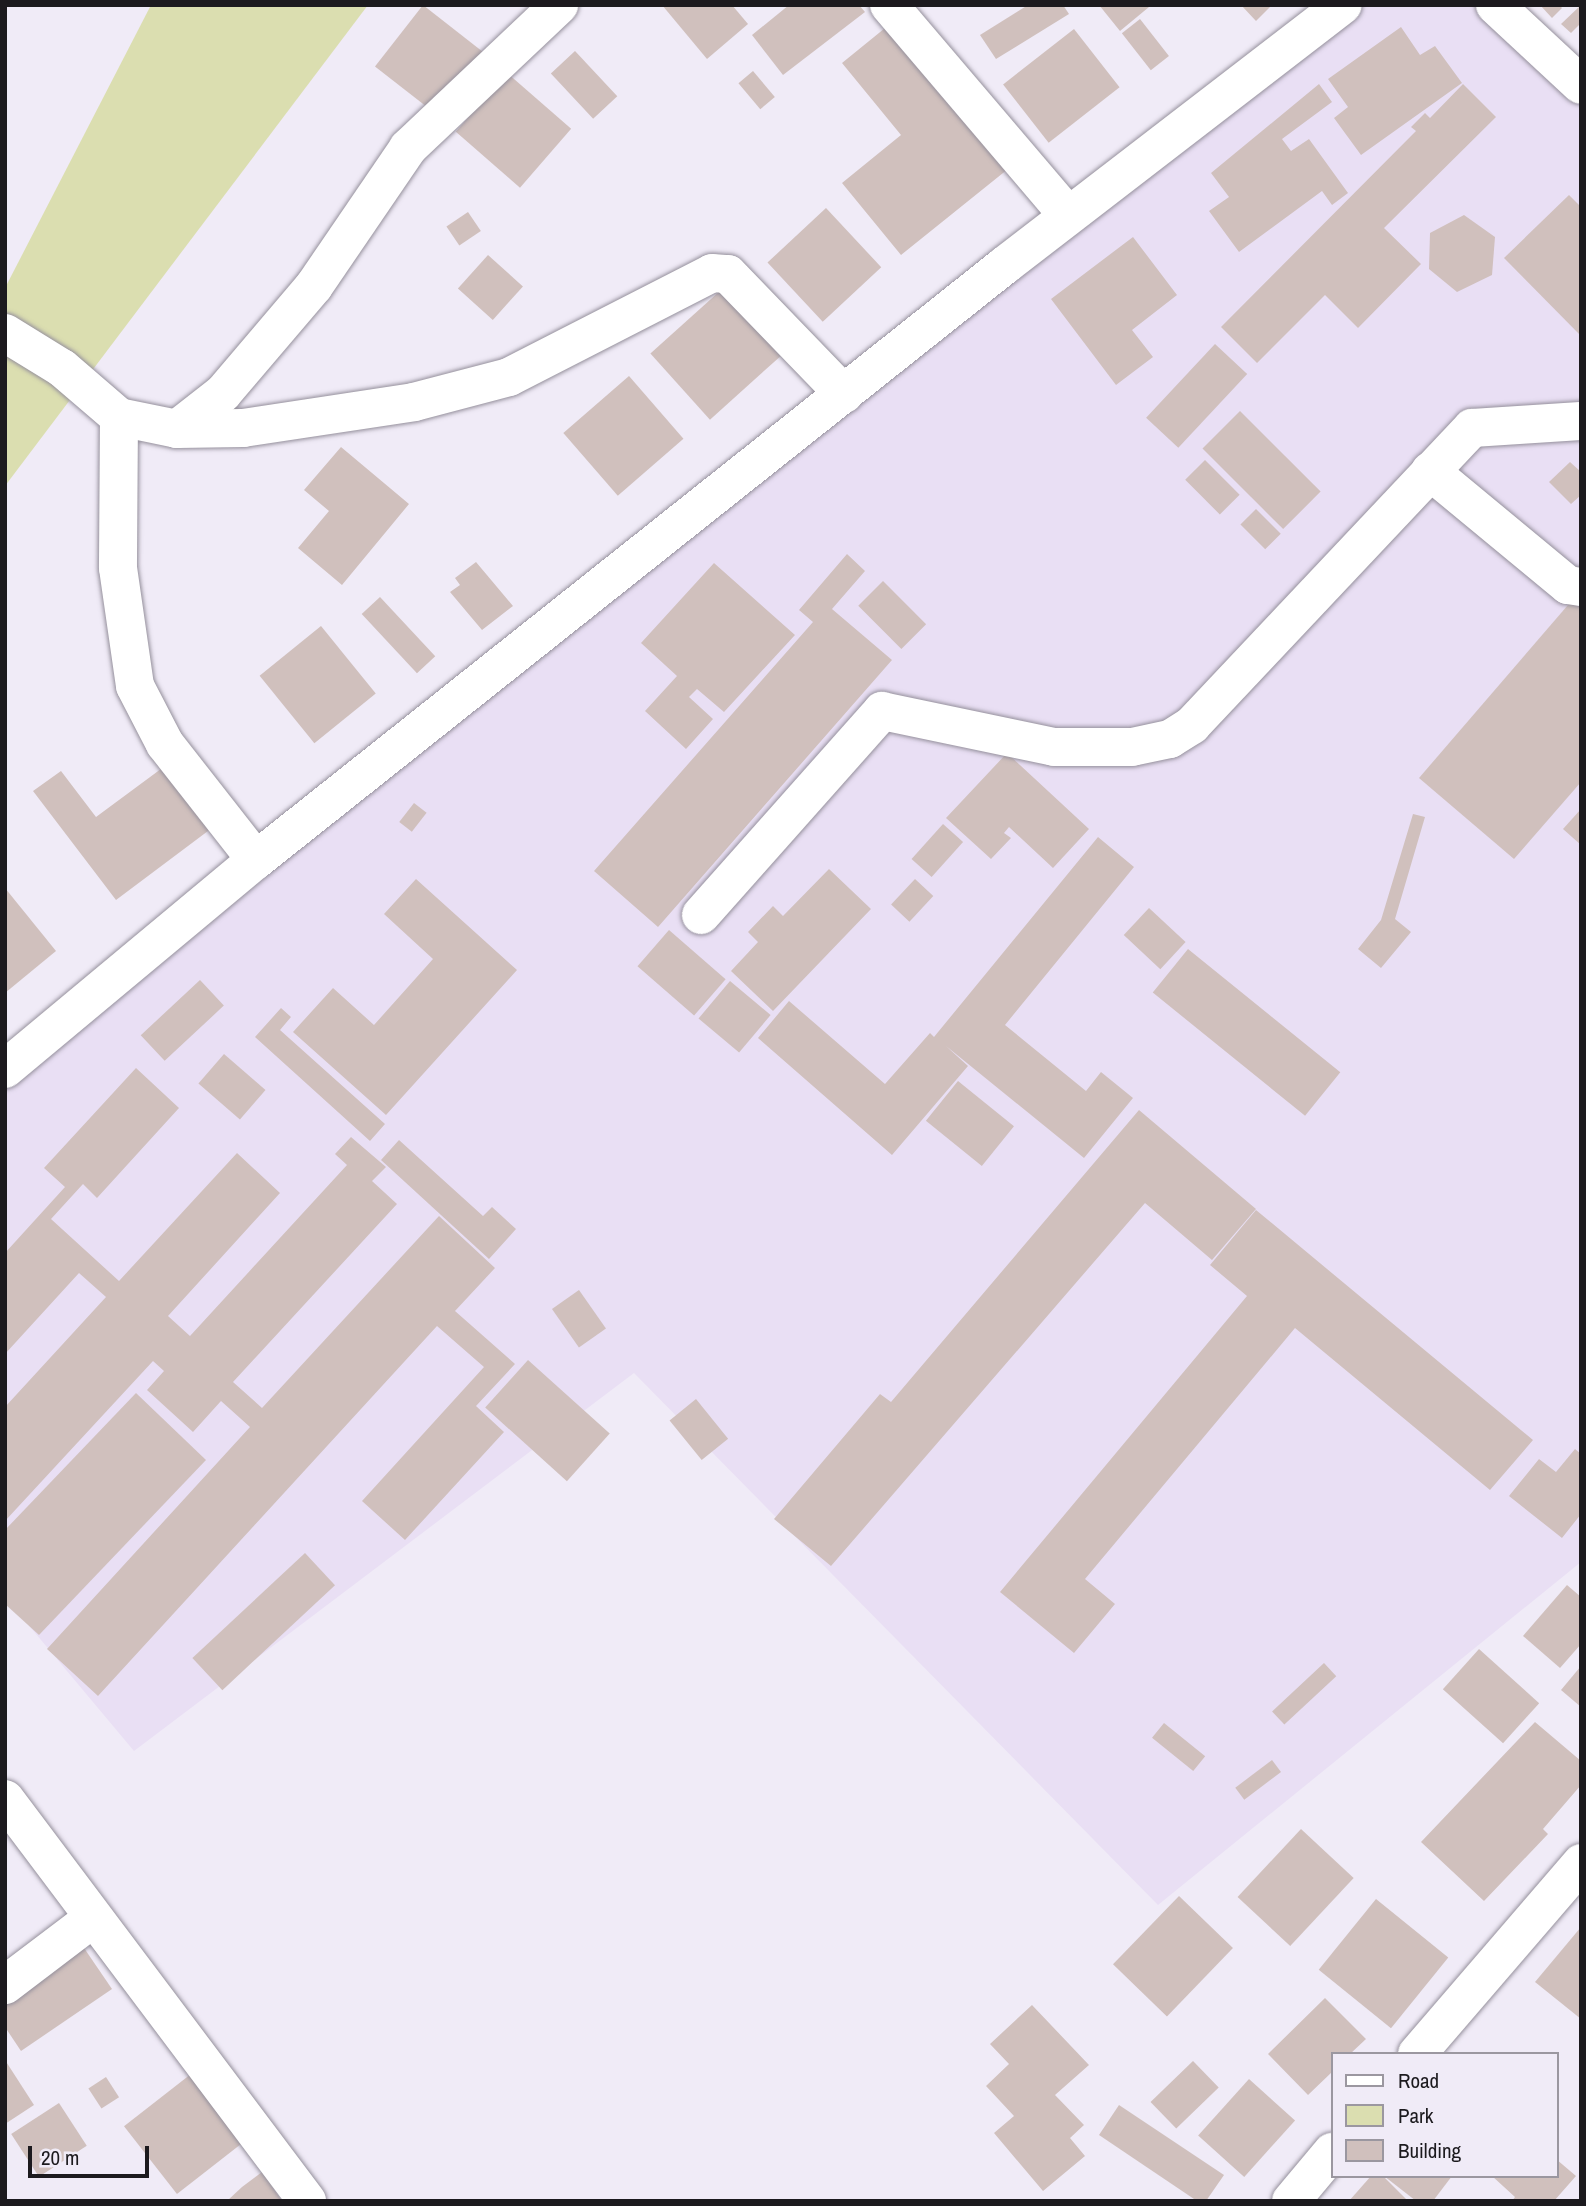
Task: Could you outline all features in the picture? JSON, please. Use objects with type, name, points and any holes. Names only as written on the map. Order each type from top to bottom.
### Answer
[{"type":"street","points":[[177,429],[223,393],[314,286],[408,148],[559,5]]},
{"type":"street","points":[[890,5],[1068,215]]},
{"type":"street","points":[[5,1069],[256,860],[1068,215],[1343,5]]},
{"type":"street","points":[[1495,5],[1581,85]]},
{"type":"street","points":[[5,332],[62,368],[119,417],[177,429],[336,416],[509,377],[712,273],[728,275],[844,394]]},
{"type":"street","points":[[119,417],[118,568],[135,686],[165,744],[256,860]]},
{"type":"street","points":[[701,915],[882,711],[1054,747],[1132,747],[1170,739],[1192,724],[1472,428],[1581,421]]},
{"type":"street","points":[[1430,471],[1568,585],[1581,587]]},
{"type":"street","points":[[5,1799],[92,1919],[307,2201]]},
{"type":"street","points":[[1419,2052],[1581,1863]]},
{"type":"street","points":[[5,1985],[92,1919]]},
{"type":"street","points":[[1291,2201],[1330,2154]]},
{"type":"shaded area","points":[[1346,5],[1502,5],[1581,72],[1581,1562],[1158,1905],[634,1373],[134,1751],[5,1597],[5,1071]]},
{"type":"green space","points":[[151,5],[368,5],[5,486],[5,288]]},
{"type":"building","points":[[423,5],[484,52],[436,114],[375,66]]},
{"type":"building","points":[[662,5],[732,5],[748,24],[707,59]]},
{"type":"building","points":[[789,5],[859,5],[865,12],[783,75],[752,35]]},
{"type":"building","points":[[1028,5],[1063,5],[1069,14],[996,59],[980,35]]},
{"type":"building","points":[[1099,5],[1147,5],[1149,7],[1120,31]]},
{"type":"building","points":[[1241,5],[1272,5],[1256,21]]},
{"type":"building","points":[[1540,5],[1559,5],[1562,8],[1552,18]]},
{"type":"building","points":[[1581,5],[1581,23],[1571,33],[1561,24]]},
{"type":"building","points":[[1140,19],[1169,56],[1151,70],[1122,33]]},
{"type":"building","points":[[890,24],[1008,169],[901,255],[842,183],[901,135],[842,63]]},
{"type":"building","points":[[1401,27],[1420,55],[1435,46],[1462,83],[1361,155],[1334,118],[1348,107],[1328,79]]},
{"type":"building","points":[[1074,29],[1120,87],[1049,143],[1003,84]]},
{"type":"building","points":[[575,51],[617,96],[593,119],[551,74]]},
{"type":"building","points":[[753,71],[775,97],[760,109],[738,83]]},
{"type":"building","points":[[507,73],[571,129],[520,188],[456,132]]},
{"type":"building","points":[[1319,84],[1332,102],[1282,139],[1291,151],[1309,139],[1348,193],[1332,205],[1322,191],[1239,252],[1209,211],[1229,197],[1211,173]]},
{"type":"building","points":[[1463,84],[1496,117],[1384,228],[1421,264],[1358,328],[1325,295],[1257,363],[1221,327],[1416,131],[1411,127],[1425,113],[1430,118]]},
{"type":"building","points":[[1569,195],[1581,207],[1581,336],[1504,258]]},
{"type":"building","points":[[826,208],[881,267],[823,322],[767,263]]},
{"type":"building","points":[[468,212],[481,231],[459,246],[446,227]]},
{"type":"building","points":[[1464,215],[1495,237],[1492,275],[1457,292],[1429,269],[1430,233]]},
{"type":"building","points":[[1133,237],[1177,295],[1132,330],[1153,357],[1116,385],[1051,299]]},
{"type":"building","points":[[488,255],[523,286],[493,320],[458,288]]},
{"type":"building","points":[[721,290],[781,356],[710,420],[650,354]]},
{"type":"building","points":[[1215,344],[1247,374],[1178,448],[1146,418]]},
{"type":"building","points":[[629,376],[683,439],[618,496],[563,433]]},
{"type":"building","points":[[1240,411],[1321,492],[1283,529],[1203,448]]},
{"type":"building","points":[[341,447],[409,504],[342,585],[298,548],[329,511],[304,490]]},
{"type":"building","points":[[1205,460],[1240,495],[1220,514],[1185,480]]},
{"type":"building","points":[[1570,462],[1581,472],[1581,495],[1571,504],[1549,482]]},
{"type":"building","points":[[1256,509],[1281,534],[1265,549],[1240,525]]},
{"type":"building","points":[[847,554],[865,571],[832,609],[892,660],[658,927],[594,871],[813,622],[799,610]]},
{"type":"building","points":[[476,562],[513,606],[482,630],[450,592],[460,585],[455,578]]},
{"type":"building","points":[[714,563],[795,635],[724,712],[697,689],[689,697],[713,719],[686,749],[645,711],[677,676],[641,643]]},
{"type":"building","points":[[883,581],[926,624],[901,649],[858,606]]},
{"type":"building","points":[[380,597],[435,656],[417,673],[362,614]]},
{"type":"building","points":[[1574,598],[1581,603],[1581,782],[1514,859],[1419,778]]},
{"type":"building","points":[[321,626],[376,694],[314,743],[260,676]]},
{"type":"building","points":[[1007,753],[1089,829],[1053,868],[1009,827],[1004,833],[1011,838],[991,859],[946,818]]},
{"type":"building","points":[[169,763],[216,825],[116,900],[33,791],[61,771],[96,817]]},
{"type":"building","points":[[414,803],[427,813],[412,832],[399,822]]},
{"type":"building","points":[[1581,809],[1581,845],[1563,829]]},
{"type":"building","points":[[1413,814],[1425,817],[1395,919],[1411,932],[1381,968],[1358,949],[1381,920]]},
{"type":"building","points":[[943,824],[963,842],[932,877],[912,859]]},
{"type":"building","points":[[1098,837],[1134,867],[1005,1025],[1086,1091],[1101,1072],[1133,1098],[1084,1158],[946,1046],[968,1066],[892,1155],[758,1038],[789,1001],[885,1084],[930,1033],[934,1037]]},
{"type":"building","points":[[829,869],[871,909],[773,1011],[731,971],[758,942],[748,932],[773,906],[783,916]]},
{"type":"building","points":[[416,879],[517,970],[386,1115],[293,1032],[333,988],[374,1025],[433,959],[384,914]]},
{"type":"building","points":[[915,879],[933,896],[909,922],[891,905]]},
{"type":"building","points":[[5,888],[56,951],[5,993]]},
{"type":"building","points":[[1149,908],[1186,942],[1160,969],[1124,935]]},
{"type":"building","points":[[669,930],[726,979],[694,1015],[638,966]]},
{"type":"building","points":[[1188,949],[1340,1072],[1305,1116],[1153,993]]},
{"type":"building","points":[[200,980],[224,1006],[165,1061],[141,1035]]},
{"type":"building","points":[[730,981],[771,1015],[739,1053],[699,1019]]},
{"type":"building","points":[[281,1008],[291,1017],[280,1030],[385,1124],[370,1141],[255,1037]]},
{"type":"building","points":[[224,1054],[266,1090],[240,1120],[198,1083]]},
{"type":"building","points":[[136,1068],[179,1108],[97,1198],[83,1184],[51,1219],[119,1281],[237,1153],[280,1193],[168,1316],[190,1336],[347,1165],[335,1154],[351,1137],[386,1167],[372,1181],[397,1204],[233,1382],[262,1408],[439,1216],[495,1268],[455,1311],[515,1364],[476,1406],[504,1432],[405,1540],[362,1501],[484,1367],[437,1326],[98,1696],[47,1649],[250,1427],[221,1401],[193,1432],[147,1390],[164,1371],[153,1361],[5,1521],[5,1407],[106,1297],[79,1273],[5,1354],[5,1253],[65,1187],[44,1168]]},
{"type":"building","points":[[958,1081],[1014,1126],[982,1166],[926,1121]]},
{"type":"building","points":[[1139,1110],[1256,1209],[1212,1260],[1145,1203],[831,1566],[774,1519],[880,1394],[891,1402]]},
{"type":"building","points":[[399,1140],[483,1216],[492,1207],[516,1229],[489,1259],[381,1160]]},
{"type":"building","points":[[1256,1210],[1533,1440],[1490,1490],[1295,1328],[1085,1579],[1115,1604],[1074,1653],[1000,1592],[1247,1296],[1210,1265]]},
{"type":"building","points":[[579,1290],[606,1329],[579,1347],[552,1309]]},
{"type":"building","points":[[528,1360],[610,1434],[567,1481],[485,1408]]},
{"type":"building","points":[[136,1393],[206,1460],[39,1635],[5,1604],[5,1530]]},
{"type":"building","points":[[696,1399],[728,1439],[702,1460],[670,1420]]},
{"type":"building","points":[[1575,1449],[1581,1454],[1581,1514],[1562,1538],[1509,1496],[1539,1459],[1556,1472]]},
{"type":"building","points":[[305,1553],[335,1585],[222,1690],[192,1658]]},
{"type":"building","points":[[1567,1585],[1581,1597],[1581,1644],[1560,1668],[1523,1636]]},
{"type":"building","points":[[1479,1649],[1539,1703],[1503,1743],[1443,1689]]},
{"type":"building","points":[[1324,1663],[1336,1676],[1284,1725],[1272,1711]]},
{"type":"building","points":[[1581,1666],[1581,1707],[1561,1690]]},
{"type":"building","points":[[1535,1722],[1581,1761],[1581,1785],[1543,1829],[1548,1834],[1484,1901],[1421,1842]]},
{"type":"building","points":[[1164,1723],[1205,1756],[1193,1771],[1152,1738]]},
{"type":"building","points":[[1272,1760],[1281,1772],[1244,1800],[1235,1788]]},
{"type":"building","points":[[1301,1829],[1354,1878],[1290,1946],[1238,1897]]},
{"type":"building","points":[[1179,1896],[1233,1948],[1167,2016],[1113,1964]]},
{"type":"building","points":[[1376,1899],[1448,1958],[1391,2028],[1319,1970]]},
{"type":"building","points":[[1581,1927],[1581,2019],[1535,1982]]},
{"type":"building","points":[[82,1945],[112,1989],[21,2051],[5,2027],[5,1997]]},
{"type":"building","points":[[1325,1998],[1366,2039],[1352,2052],[1330,2052],[1330,2074],[1308,2095],[1268,2054]]},
{"type":"building","points":[[1032,2005],[1089,2065],[1055,2095],[1084,2125],[1070,2138],[1085,2156],[1043,2191],[994,2133],[1014,2116],[986,2086],[1009,2064],[990,2044]]},
{"type":"building","points":[[5,2060],[34,2105],[5,2124]]},
{"type":"building","points":[[1193,2061],[1219,2088],[1176,2129],[1151,2102]]},
{"type":"building","points":[[191,2074],[244,2142],[177,2194],[124,2126]]},
{"type":"building","points":[[106,2077],[119,2097],[101,2109],[88,2088]]},
{"type":"building","points":[[1249,2079],[1295,2120],[1244,2177],[1198,2135]]},
{"type":"building","points":[[59,2103],[87,2146],[39,2177],[11,2134]]},
{"type":"building","points":[[1119,2105],[1224,2175],[1206,2201],[1197,2201],[1099,2135]]},
{"type":"building","points":[[1558,2161],[1576,2176],[1554,2201],[1512,2201],[1515,2197],[1494,2178],[1558,2178]]},
{"type":"building","points":[[262,2172],[282,2201],[227,2201],[242,2187]]},
{"type":"building","points":[[1369,2178],[1385,2178],[1408,2201],[1349,2201]]},
{"type":"building","points":[[1387,2178],[1450,2178],[1433,2201],[1416,2201]]}]
